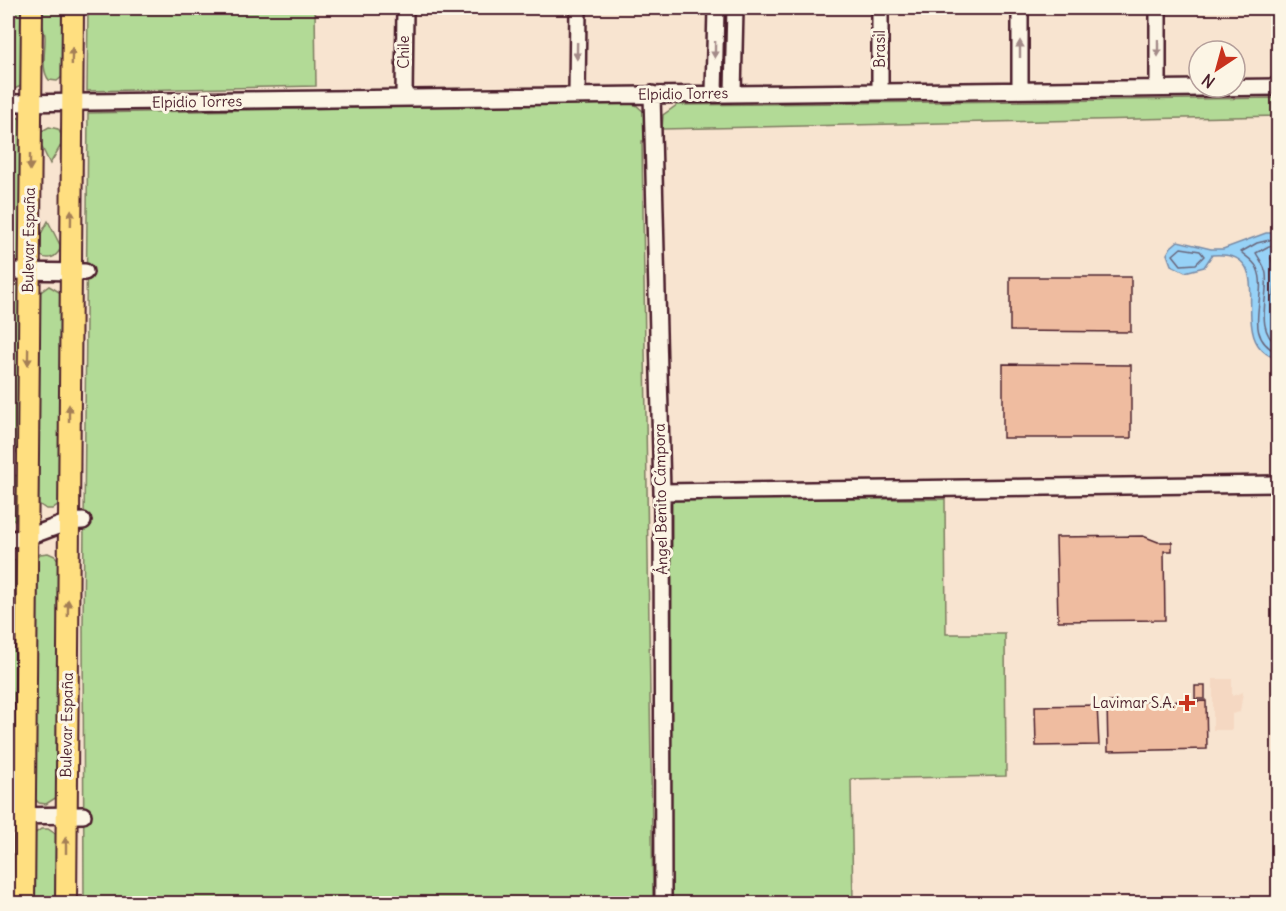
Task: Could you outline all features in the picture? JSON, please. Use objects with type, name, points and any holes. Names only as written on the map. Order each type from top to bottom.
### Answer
[{"type":"main road","name":"Bulevar España","points":[[24,903],[17,816],[20,271],[23,103],[32,8]]},
{"type":"main road","name":"Bulevar España","points":[[66,903],[75,815],[80,104],[73,8]]},
{"type":"street","name":"Chile","points":[[404,97],[405,8]]},
{"type":"street","points":[[577,95],[578,8]]},
{"type":"street","points":[[714,93],[716,8]]},
{"type":"street","points":[[734,93],[735,8]]},
{"type":"street","name":"Brasil","points":[[880,8],[880,91]]},
{"type":"street","points":[[1020,8],[1020,90]]},
{"type":"street","points":[[1158,8],[1158,88]]},
{"type":"street","name":"Elpidio Torres","points":[[23,103],[1278,87]]},
{"type":"street","name":"Ángel Benito Cámpora","points":[[652,94],[662,492],[663,903]]},
{"type":"street","points":[[20,271],[78,272]]},
{"type":"street","points":[[662,492],[1278,484]]},
{"type":"street","points":[[18,539],[76,521]]},
{"type":"street","points":[[17,816],[75,815]]},
{"type":"shaded area","points":[[1213,679],[1232,679],[1232,696],[1243,692],[1240,712],[1232,714],[1232,730],[1213,730]]},
{"type":"green space","points":[[8,8],[22,8],[21,86],[12,90],[12,115],[21,119],[19,259],[16,263],[11,264],[11,281],[19,285],[18,448],[15,453],[10,453],[9,472],[18,477],[17,516],[15,520],[9,521],[9,559],[17,561],[15,806],[8,817]]},
{"type":"green space","points":[[38,8],[65,8],[63,76],[57,81],[49,80],[46,75],[45,36]]},
{"type":"green space","points":[[88,8],[315,8],[316,86],[87,91]]},
{"type":"green space","points":[[1278,98],[1278,116],[662,129],[663,115],[677,105]]},
{"type":"green space","points":[[624,103],[636,105],[644,112],[647,141],[642,141],[653,903],[84,904],[83,629],[88,113]]},
{"type":"green space","points":[[49,127],[58,129],[64,140],[50,164],[38,139],[40,132]]},
{"type":"green space","points":[[48,221],[61,247],[55,256],[49,258],[39,255],[35,245]]},
{"type":"green space","points":[[49,286],[61,293],[60,503],[52,509],[46,509],[36,502],[38,294]]},
{"type":"green space","points":[[672,499],[945,499],[946,634],[1005,634],[1006,776],[851,779],[853,903],[671,904]]},
{"type":"green space","points":[[48,553],[60,562],[57,797],[46,804],[39,803],[33,797],[35,560],[40,554]]},
{"type":"green space","points":[[8,823],[15,827],[14,903],[8,903]]},
{"type":"green space","points":[[41,829],[48,829],[57,835],[58,903],[31,904],[33,835]]},
{"type":"water","points":[[1266,233],[1278,233],[1278,359],[1261,349],[1253,334],[1250,281],[1245,266],[1234,257],[1212,255],[1204,267],[1185,272],[1171,265],[1167,254],[1178,241],[1211,249],[1223,249]]},
{"type":"building","points":[[1010,277],[1131,277],[1131,332],[1010,331]]},
{"type":"building","points":[[1003,364],[1131,365],[1131,438],[1003,438]]},
{"type":"building","points":[[1143,536],[1158,542],[1172,542],[1172,551],[1164,551],[1165,620],[1058,621],[1056,537]]},
{"type":"building","points":[[1195,686],[1205,686],[1205,699],[1195,699]]},
{"type":"building","points":[[1206,701],[1207,749],[1108,751],[1107,702]]},
{"type":"building","points":[[1097,705],[1099,745],[1036,746],[1035,706]]},
{"type":"waterway","points":[[8,101],[9,93]]},
{"type":"place","name":"Lavimar S.A.","points":[[1187,703]]}]
